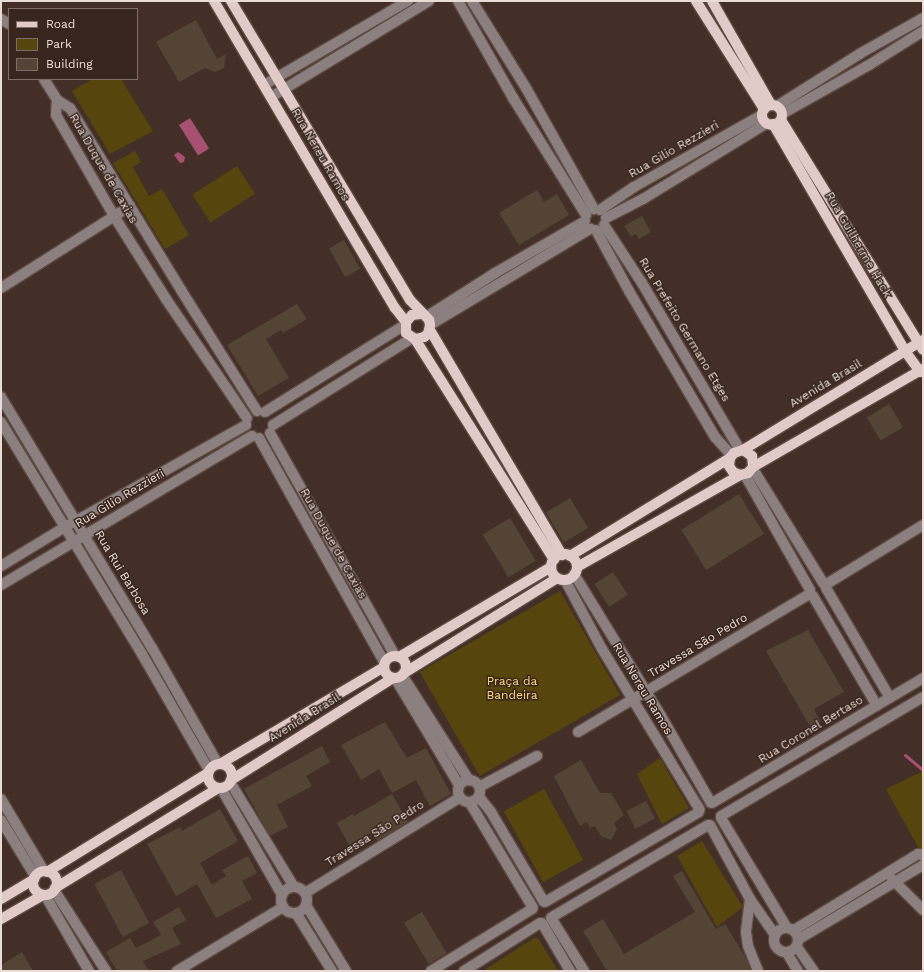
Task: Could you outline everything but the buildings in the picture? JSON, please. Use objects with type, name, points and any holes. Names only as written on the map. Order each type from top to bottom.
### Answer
[{"type":"main road","name":"Rua Nereu Ramos","points":[[214,1],[405,323]]},
{"type":"main road","name":"Rua Nereu Ramos","points":[[230,1],[410,300],[427,321],[559,559]]},
{"type":"main road","name":"Rua Guilherme Hack","points":[[696,1],[921,344]]},
{"type":"main road","name":"Rua Guilherme Hack","points":[[712,1],[772,115],[905,351],[922,373]]},
{"type":"main road","points":[[413,338],[424,337],[427,321],[412,315],[405,323],[406,332],[413,338],[559,559],[561,579]]},
{"type":"main road","name":"Avenida Brasil","points":[[397,656],[905,351],[921,344]]},
{"type":"main road","points":[[559,559],[574,559],[576,570],[922,373]]},
{"type":"main road","points":[[736,453],[752,456],[748,471],[731,469],[736,453]]},
{"type":"main road","name":"Avenida Brasil","points":[[231,781],[399,676],[576,570]]},
{"type":"main road","points":[[397,656],[405,664],[399,676],[386,673],[384,665],[389,658],[397,656]]},
{"type":"main road","name":"Avenida Brasil","points":[[1,899],[384,665]]},
{"type":"main road","points":[[1,920],[55,889],[219,788],[228,785],[231,781],[230,769],[214,768],[209,781],[214,787],[219,788]]},
{"type":"main road","points":[[44,895],[34,889],[40,874],[55,878],[55,889]]},
{"type":"street","points":[[264,85],[362,26],[408,1]]},
{"type":"street","points":[[271,97],[369,39],[429,1]]},
{"type":"street","name":"Rua Prefeito Germano Etges","points":[[458,1],[513,98],[595,220],[642,283],[736,453]]},
{"type":"street","name":"Rua Prefeito Germano Etges","points":[[472,1],[526,88],[595,220],[629,291],[715,437],[736,453]]},
{"type":"street","name":"Rua Gilio Rezzieri","points":[[427,321],[595,220],[643,199],[772,115],[861,53],[923,18]]},
{"type":"street","points":[[362,26],[369,39]]},
{"type":"street","name":"Rua Gilio Rezzieri","points":[[595,220],[634,187],[870,65],[923,31]]},
{"type":"street","points":[[45,80],[57,100]]},
{"type":"street","points":[[513,98],[526,88]]},
{"type":"street","name":"Rua Duque de Caxias","points":[[246,422],[114,216],[56,115],[57,100],[70,108],[181,290],[261,411]]},
{"type":"street","points":[[634,187],[643,199]]},
{"type":"street","points":[[1,288],[130,206]]},
{"type":"street","points":[[629,291],[642,283]]},
{"type":"street","points":[[166,299],[181,290]]},
{"type":"street","points":[[405,323],[261,411],[246,422],[247,431],[255,437],[272,429],[413,338]]},
{"type":"street","name":"Rua Rui Barbosa","points":[[1,397],[152,648],[214,768]]},
{"type":"street","points":[[261,411],[271,417],[272,429]]},
{"type":"street","name":"Rua Rui Barbosa","points":[[1,422],[142,654],[214,768]]},
{"type":"street","name":"Rua Gilio Rezzieri","points":[[1,566],[75,521],[246,422]]},
{"type":"street","name":"Rua Duque de Caxias","points":[[272,429],[397,656]]},
{"type":"street","name":"Rua Gilio Rezzieri","points":[[1,585],[255,437]]},
{"type":"street","name":"Rua Duque de Caxias","points":[[255,437],[384,665]]},
{"type":"street","points":[[748,471],[824,585],[890,698]]},
{"type":"street","points":[[748,471],[811,593],[877,706]]},
{"type":"street","points":[[824,585],[923,525]]},
{"type":"street","name":"Rua Nereu Ramos","points":[[576,570],[616,642],[711,803]]},
{"type":"street","name":"Rua Nereu Ramos","points":[[561,579],[700,811]]},
{"type":"street","name":"Travessa São Pedro","points":[[578,732],[811,593],[814,582],[824,585]]},
{"type":"street","points":[[602,649],[616,642]]},
{"type":"street","points":[[142,654],[152,648]]},
{"type":"street","points":[[399,676],[469,780],[474,782],[476,795],[532,908],[533,918],[541,923],[570,971]]},
{"type":"street","points":[[399,676],[459,785]]},
{"type":"street","name":"Rua Coronel Bertaso","points":[[711,803],[923,678]]},
{"type":"street","points":[[464,971],[541,923],[547,922],[552,917],[709,825],[718,822],[721,817],[923,697]]},
{"type":"street","points":[[796,754],[804,768]]},
{"type":"street","points":[[469,780],[459,785],[457,791],[459,798],[464,802],[537,756]]},
{"type":"street","points":[[231,781],[294,887]]},
{"type":"street","points":[[219,788],[282,895],[283,907],[288,912],[296,913],[300,912],[306,906]]},
{"type":"street","points":[[476,795],[491,812],[544,902],[552,908],[552,917],[584,971]]},
{"type":"street","name":"Travessa São Pedro","points":[[305,893],[459,798]]},
{"type":"street","points":[[1,799],[40,874]]},
{"type":"street","points":[[431,971],[532,908],[537,903],[544,902],[700,811],[705,805],[711,803],[720,810],[721,817],[814,971]]},
{"type":"street","points":[[700,811],[700,819],[709,825],[750,899],[775,935]]},
{"type":"street","points":[[1,820],[40,874]]},
{"type":"street","points":[[787,953],[791,952],[794,936],[888,872],[918,854],[923,856]]},
{"type":"street","points":[[794,936],[896,883],[923,865]]},
{"type":"street","points":[[888,872],[896,883],[923,910]]},
{"type":"street","points":[[282,895],[287,889],[294,887],[305,893],[307,897],[306,906],[346,971]]},
{"type":"street","points":[[55,889],[106,971]]},
{"type":"street","points":[[44,895],[89,971]]},
{"type":"street","points":[[750,899],[746,932],[748,946],[758,971]]},
{"type":"street","points":[[177,971],[283,907]]},
{"type":"street","points":[[296,913],[332,971]]},
{"type":"street","points":[[794,936],[780,930],[775,935],[774,942],[777,948],[787,953],[798,971]]},
{"type":"green space","points":[[91,80],[122,80],[153,131],[110,154],[72,91]]},
{"type":"green space","points":[[135,151],[141,162],[133,167],[149,196],[162,189],[189,235],[165,249],[113,163]]},
{"type":"green space","points":[[237,166],[255,194],[211,223],[193,195]]},
{"type":"green space","name":"Praça da Bandeira","points":[[560,591],[620,695],[480,776],[420,672]]},
{"type":"green space","points":[[660,758],[689,808],[662,824],[637,774]]},
{"type":"green space","points":[[923,771],[923,856],[886,789]]},
{"type":"green space","points":[[544,789],[583,860],[543,882],[504,811]]},
{"type":"green space","points":[[702,841],[743,907],[717,927],[677,856]]},
{"type":"green space","points":[[534,938],[538,938],[558,971],[483,971]]},
{"type":"shaded area","points":[[190,118],[209,149],[198,155],[179,125]]},
{"type":"shaded area","points":[[178,152],[185,157],[184,162],[180,163],[174,155]]},
{"type":"waterway","points":[[905,755],[923,770]]}]
